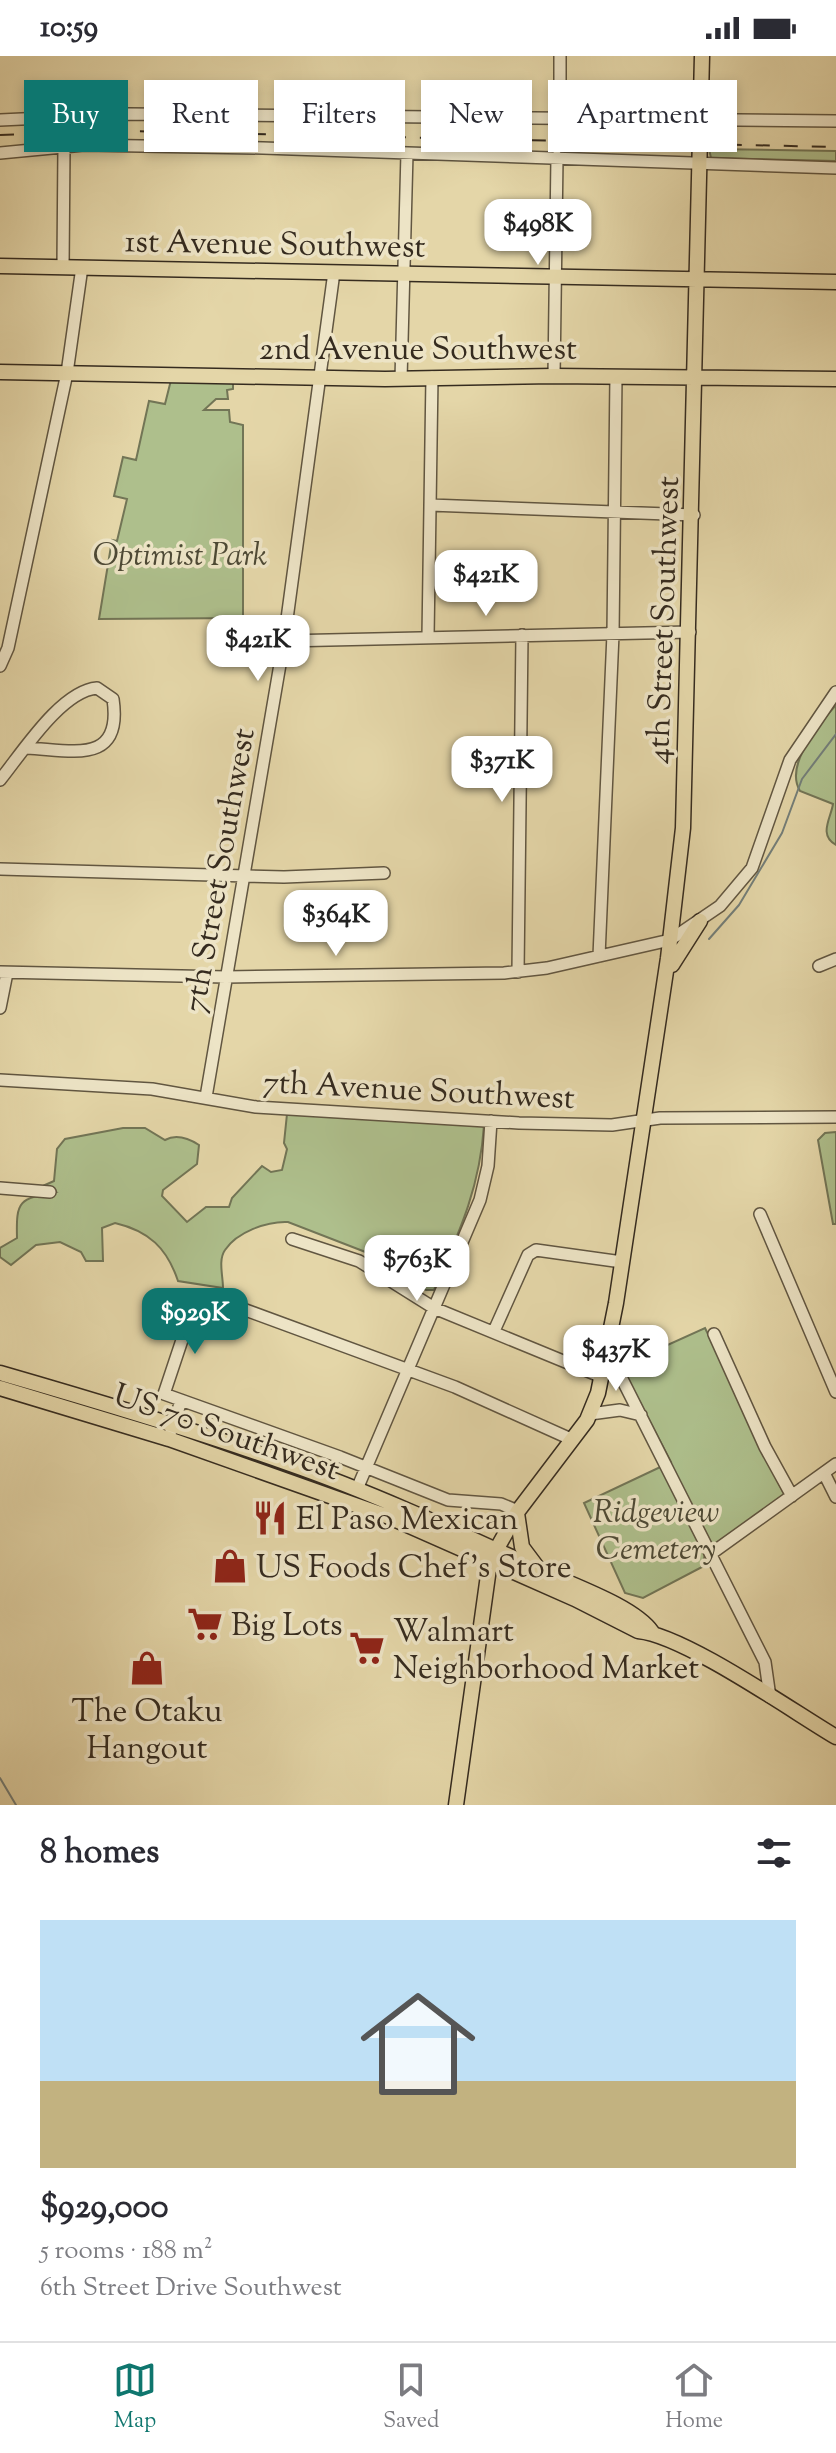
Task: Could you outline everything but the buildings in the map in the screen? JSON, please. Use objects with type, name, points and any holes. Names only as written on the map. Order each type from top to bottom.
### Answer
[{"type":"main road","name":"4th Street Southwest","points":[[702,56],[702,80]]},
{"type":"main road","name":"4th Street Southwest","points":[[456,1805],[478,1662],[484,1588],[493,1556],[518,1511],[590,1414],[610,1338],[644,1120],[683,828],[694,515],[700,152]]},
{"type":"main road","name":"1st Avenue Southwest","points":[[0,266],[836,282]]},
{"type":"main road","name":"2nd Avenue Southwest","points":[[0,372],[401,379],[554,376],[836,379]]},
{"type":"main road","points":[[662,995],[680,947],[700,921]]},
{"type":"main road","name":"US 70 Southwest","points":[[0,1373],[171,1432],[357,1489],[493,1556],[519,1575],[638,1631],[652,1632],[836,1737]]},
{"type":"main road","name":"US 70 Southwest","points":[[0,1388],[171,1432],[493,1556],[540,1570],[644,1621],[652,1632]]},
{"type":"main road","points":[[518,1511],[522,1547],[540,1570]]},
{"type":"main road","points":[[484,1588],[505,1577],[519,1575]]},
{"type":"street","points":[[560,56],[560,80]]},
{"type":"street","points":[[0,120],[129,114],[548,118]]},
{"type":"street","points":[[737,120],[836,121]]},
{"type":"street","points":[[128,147],[557,157],[836,168]]},
{"type":"street","points":[[0,153],[24,150]]},
{"type":"street","points":[[63,267],[64,152]]},
{"type":"street","points":[[401,379],[407,153]]},
{"type":"street","points":[[554,376],[557,157]]},
{"type":"street","points":[[0,666],[67,373],[82,267]]},
{"type":"street","name":"7th Street Southwest","points":[[206,1097],[284,641],[334,272]]},
{"type":"street","points":[[599,956],[613,634],[616,376]]},
{"type":"street","points":[[428,637],[432,377]]},
{"type":"street","points":[[430,505],[694,515]]},
{"type":"street","points":[[284,641],[690,632]]},
{"type":"street","points":[[518,972],[522,635]]},
{"type":"street","points":[[0,780],[57,712],[82,692],[100,689],[113,699],[112,731],[103,745],[89,751],[27,748]]},
{"type":"street","points":[[0,1008],[4,972],[226,977],[518,972],[670,940],[700,921],[744,881],[758,854],[790,760],[836,692]]},
{"type":"street","points":[[0,869],[284,877],[384,873]]},
{"type":"street","points":[[819,966],[836,959]]},
{"type":"street","name":"7th Avenue Southwest","points":[[0,1080],[152,1089],[256,1107],[491,1121],[612,1125],[644,1120],[836,1117]]},
{"type":"street","points":[[357,1489],[480,1200],[488,1166],[491,1121]]},
{"type":"street","points":[[0,1188],[50,1192]]},
{"type":"street","points":[[760,1214],[836,1392]]},
{"type":"street","points":[[292,1239],[359,1261],[434,1308],[602,1377]]},
{"type":"street","points":[[494,1331],[528,1255],[536,1250],[622,1262]]},
{"type":"street","points":[[518,1511],[501,1504],[448,1500],[368,1467],[164,1394],[194,1304],[202,1297],[213,1298],[408,1370],[573,1440]]},
{"type":"street","points":[[714,1334],[765,1447],[792,1496]]},
{"type":"street","points":[[610,1338],[618,1370],[765,1662],[770,1697]]},
{"type":"street","points":[[171,1432],[181,1401]]},
{"type":"street","points":[[590,1414],[620,1410],[641,1415]]},
{"type":"street","points":[[712,1553],[836,1464]]},
{"type":"street","points":[[824,1473],[836,1497]]},
{"type":"green space","points":[[737,149],[836,151],[836,161],[711,158],[710,152],[737,152]]},
{"type":"green space","name":"Optimist Park","points":[[171,380],[233,382],[233,389],[227,390],[228,399],[216,399],[204,410],[229,410],[230,422],[243,425],[243,618],[99,619],[112,540],[117,541],[127,499],[114,496],[123,457],[136,460],[149,401],[165,404]]},
{"type":"green space","points":[[836,705],[836,845],[827,831],[833,804],[800,791],[796,769],[806,745]]},
{"type":"green space","points":[[287,1114],[484,1125],[473,1190],[434,1290],[426,1290],[368,1253],[288,1222],[253,1229],[230,1244],[222,1258],[223,1288],[178,1281],[168,1259],[155,1243],[138,1231],[115,1223],[102,1228],[103,1261],[86,1261],[81,1252],[60,1242],[36,1245],[11,1265],[0,1257],[0,1248],[17,1238],[17,1216],[22,1203],[56,1192],[45,1185],[54,1181],[57,1149],[65,1139],[123,1128],[145,1128],[165,1140],[182,1138],[199,1145],[197,1164],[163,1190],[162,1196],[187,1222],[206,1207],[229,1207],[232,1198],[262,1166],[271,1172],[282,1170],[287,1149],[284,1143]]},
{"type":"green space","points":[[836,1132],[836,1224],[833,1224],[818,1140],[825,1133]]},
{"type":"green space","name":"Ridgeview Cemetery","points":[[705,1328],[785,1496],[705,1554],[702,1567],[643,1598],[625,1593],[584,1503],[671,1462],[621,1366]]},
{"type":"waterway","points":[[709,939],[739,905],[782,833],[802,779],[836,734]]},
{"type":"waterway","points":[[0,1778],[16,1805]]},
{"type":"railway","points":[[0,135],[125,131],[836,147]]},
{"type":"place","name":"El Paso Mexican","points":[[270,1518]]},
{"type":"place","name":"US Foods Chef's Store","points":[[230,1566]]},
{"type":"place","name":"Big Lots","points":[[205,1624]]},
{"type":"place","name":"Walmart Neighborhood Market","points":[[367,1648]]},
{"type":"place","name":"The Otaku Hangout","points":[[147,1668]]}]
